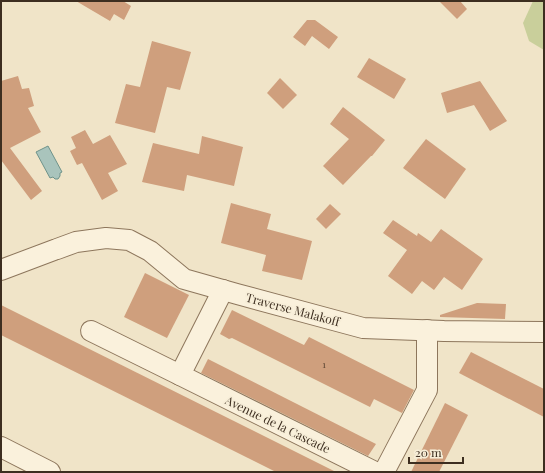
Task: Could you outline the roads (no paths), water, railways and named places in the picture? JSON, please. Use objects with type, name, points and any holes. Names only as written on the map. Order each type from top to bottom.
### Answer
[{"type":"street","name":"Traverse Malakoff","points":[[1,270],[76,242],[106,238],[129,240],[150,251],[184,278],[363,328],[544,332]]},
{"type":"street","points":[[180,375],[223,290]]},
{"type":"street","points":[[384,472],[427,390],[427,330]]},
{"type":"street","name":"Avenue de la Cascade","points":[[91,331],[375,472]]},
{"type":"street","points":[[1,447],[50,472]]},
{"type":"water","points":[[48,146],[62,172],[60,173],[58,179],[53,177],[50,178],[36,152]]}]
